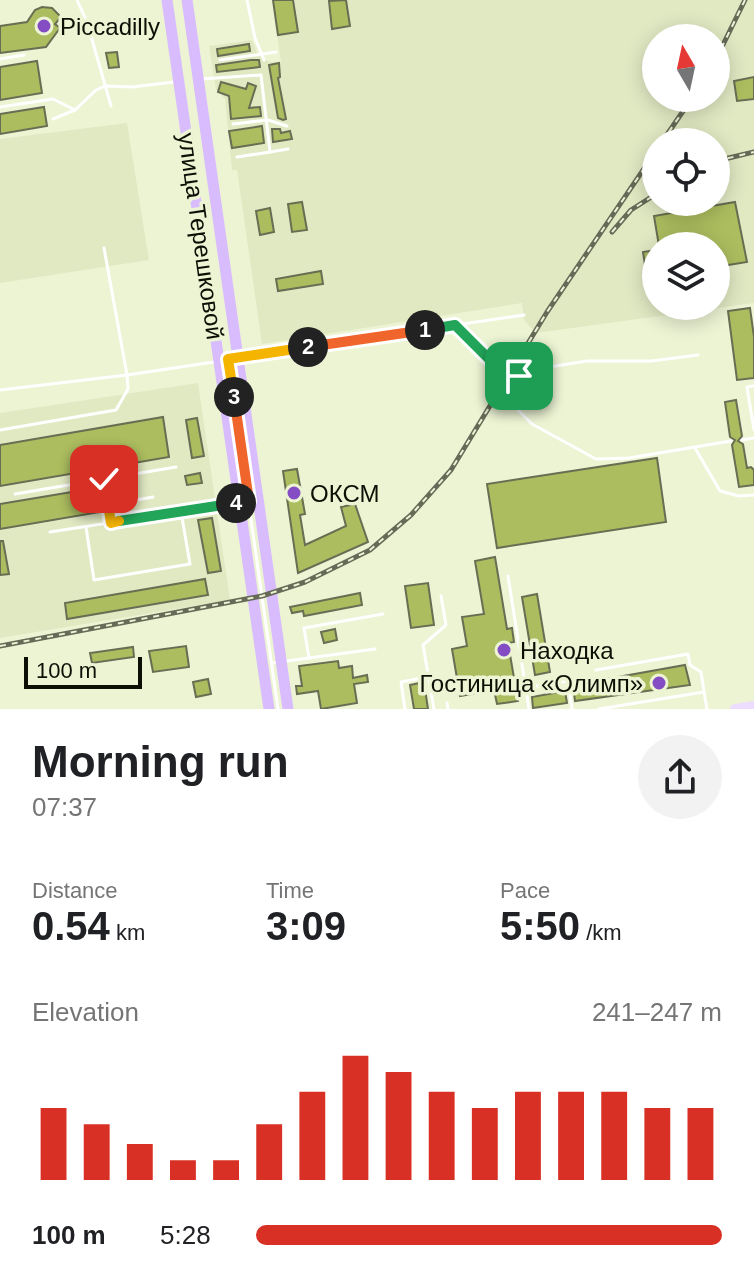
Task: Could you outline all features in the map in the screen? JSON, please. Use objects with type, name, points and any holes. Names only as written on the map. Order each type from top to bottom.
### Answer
[{"type":"main road","name":"улица Терешковой","points":[[167,0],[269,709]]},
{"type":"main road","name":"улица Терешковой","points":[[187,0],[288,709]]},
{"type":"main road","points":[[735,709],[754,706]]},
{"type":"lane","points":[[77,0],[87,22],[111,106]]},
{"type":"lane","points":[[247,0],[264,60]]},
{"type":"lane","points":[[220,60],[276,52]]},
{"type":"lane","points":[[0,59],[24,55]]},
{"type":"lane","points":[[53,119],[75,110],[96,90],[105,86],[132,87],[220,76],[261,75],[270,152]]},
{"type":"lane","points":[[0,107],[53,99],[75,110]]},
{"type":"lane","points":[[233,124],[268,120],[287,126]]},
{"type":"lane","points":[[237,157],[288,149]]},
{"type":"lane","points":[[0,430],[116,410],[128,389],[104,248]]},
{"type":"lane","points":[[0,390],[127,375],[524,315]]},
{"type":"lane","points":[[455,325],[511,381],[518,410],[532,424],[596,459],[609,461],[731,441]]},
{"type":"lane","points":[[511,381],[549,367],[587,361],[651,361],[698,355]]},
{"type":"lane","points":[[228,359],[278,709]]},
{"type":"lane","points":[[754,386],[747,387],[754,430]]},
{"type":"lane","points":[[742,440],[754,438]]},
{"type":"lane","points":[[695,447],[720,491],[739,496],[754,495]]},
{"type":"lane","points":[[15,494],[176,467]]},
{"type":"lane","points":[[104,479],[111,523]]},
{"type":"lane","points":[[108,505],[153,497]]},
{"type":"lane","points":[[50,532],[249,501]]},
{"type":"lane","points":[[86,527],[94,580],[190,564],[181,512]]},
{"type":"lane","points":[[508,576],[529,709]]},
{"type":"lane","points":[[434,709],[423,645],[446,625],[441,596]]},
{"type":"lane","points":[[309,658],[304,628],[383,614]]},
{"type":"lane","points":[[272,663],[375,649]]},
{"type":"lane","points":[[596,670],[688,654],[690,665],[701,672],[707,709]]},
{"type":"lane","points":[[405,709],[401,682],[427,677]]},
{"type":"lane","points":[[525,688],[586,678]]},
{"type":"lane","points":[[568,681],[572,709]]},
{"type":"lane","points":[[603,709],[704,692]]},
{"type":"lane","points":[[447,703],[448,709]]},
{"type":"shaded area","points":[[272,0],[754,0],[754,303],[730,306],[730,232],[642,232],[642,318],[536,333],[524,320],[522,303],[262,344],[237,170],[232,170],[225,99],[216,90],[209,46],[252,40],[258,55],[270,62],[281,62]]},
{"type":"shaded area","points":[[127,123],[149,260],[0,283],[0,139]]},
{"type":"shaded area","points":[[198,383],[230,600],[0,638],[0,413]]},
{"type":"building","points":[[273,0],[293,0],[298,32],[278,35]]},
{"type":"building","points":[[346,0],[350,26],[332,29],[329,1]]},
{"type":"building","points":[[52,8],[61,17],[55,24],[60,28],[46,47],[0,53],[0,26],[27,22],[35,10]]},
{"type":"building","points":[[249,44],[250,51],[218,56],[217,49]]},
{"type":"building","points":[[117,52],[119,67],[109,68],[106,53]]},
{"type":"building","points":[[259,60],[260,67],[217,72],[216,65]]},
{"type":"building","points":[[37,61],[42,93],[0,100],[0,67]]},
{"type":"building","points":[[279,63],[278,78],[286,119],[283,120],[278,118],[269,65]]},
{"type":"building","points":[[754,77],[754,99],[737,101],[734,81]]},
{"type":"building","points":[[221,82],[246,89],[248,83],[256,86],[249,108],[260,107],[261,116],[231,119],[229,96],[218,92]]},
{"type":"building","points":[[44,107],[47,126],[0,134],[0,114]]},
{"type":"building","points":[[262,126],[264,143],[232,148],[229,131]]},
{"type":"building","points":[[272,129],[280,129],[281,133],[290,131],[292,139],[273,142]]},
{"type":"building","points":[[302,202],[307,230],[292,232],[288,204]]},
{"type":"building","points":[[735,202],[747,262],[730,265],[730,232],[657,232],[654,216],[730,216],[730,203]]},
{"type":"building","points":[[270,208],[274,232],[260,235],[256,211]]},
{"type":"building","points":[[321,271],[323,284],[278,291],[276,279]]},
{"type":"building","points":[[750,308],[754,378],[737,380],[730,311]]},
{"type":"building","points":[[736,400],[742,436],[738,441],[743,444],[747,468],[754,470],[754,485],[739,487],[732,445],[735,440],[730,437],[725,402]]},
{"type":"building","points":[[163,417],[169,457],[0,486],[0,445]]},
{"type":"building","points":[[197,418],[204,456],[192,458],[186,420]]},
{"type":"building","points":[[657,458],[666,522],[497,548],[487,484]]},
{"type":"building","points":[[297,469],[305,514],[300,515],[305,545],[346,526],[341,507],[355,504],[368,542],[298,573],[283,471]]},
{"type":"building","points":[[200,473],[202,483],[187,485],[185,476]]},
{"type":"building","points":[[96,488],[100,512],[0,529],[0,504]]},
{"type":"building","points":[[212,518],[221,571],[208,573],[198,520]]},
{"type":"building","points":[[0,541],[3,541],[9,574],[0,575]]},
{"type":"building","points":[[495,557],[507,629],[512,628],[514,642],[508,643],[518,701],[497,704],[494,690],[460,696],[452,649],[467,646],[462,617],[484,614],[475,561]]},
{"type":"building","points":[[205,579],[208,595],[67,619],[65,603]]},
{"type":"building","points":[[428,583],[434,625],[411,628],[405,586]]},
{"type":"building","points":[[360,593],[362,605],[304,616],[303,611],[292,613],[290,607]]},
{"type":"building","points":[[537,594],[550,672],[535,675],[522,597]]},
{"type":"building","points":[[335,629],[337,640],[324,643],[321,632]]},
{"type":"building","points":[[186,646],[189,667],[153,672],[149,651]]},
{"type":"building","points":[[133,647],[134,657],[92,663],[90,653]]},
{"type":"building","points":[[338,661],[339,668],[352,666],[353,678],[367,675],[368,682],[354,684],[357,703],[321,709],[318,691],[297,694],[296,686],[302,686],[299,666]]},
{"type":"building","points":[[685,665],[690,685],[575,701],[573,685]]},
{"type":"building","points":[[208,679],[211,694],[196,697],[193,682]]},
{"type":"building","points":[[424,682],[428,709],[414,709],[410,685]]},
{"type":"building","points":[[565,691],[567,703],[533,708],[532,697]]},
{"type":"railway","points":[[730,31],[745,0]]},
{"type":"railway","points":[[672,128],[682,112]]},
{"type":"railway","points":[[730,158],[754,152]]},
{"type":"railway","points":[[0,646],[262,596],[305,582],[370,550],[411,515],[451,470],[547,312],[642,172]]},
{"type":"railway","points":[[612,232],[631,210],[642,203]]},
{"type":"place","name":"Piccadilly","points":[[44,26]]},
{"type":"place","name":"ОКСМ","points":[[294,493]]},
{"type":"place","name":"Находка","points":[[504,650]]},
{"type":"place","name":"Гостиница «Олимп»","points":[[659,683]]},
{"type":"route","points":[[104,479],[111,523],[249,501],[228,359],[455,325],[511,381],[519,376]]}]
